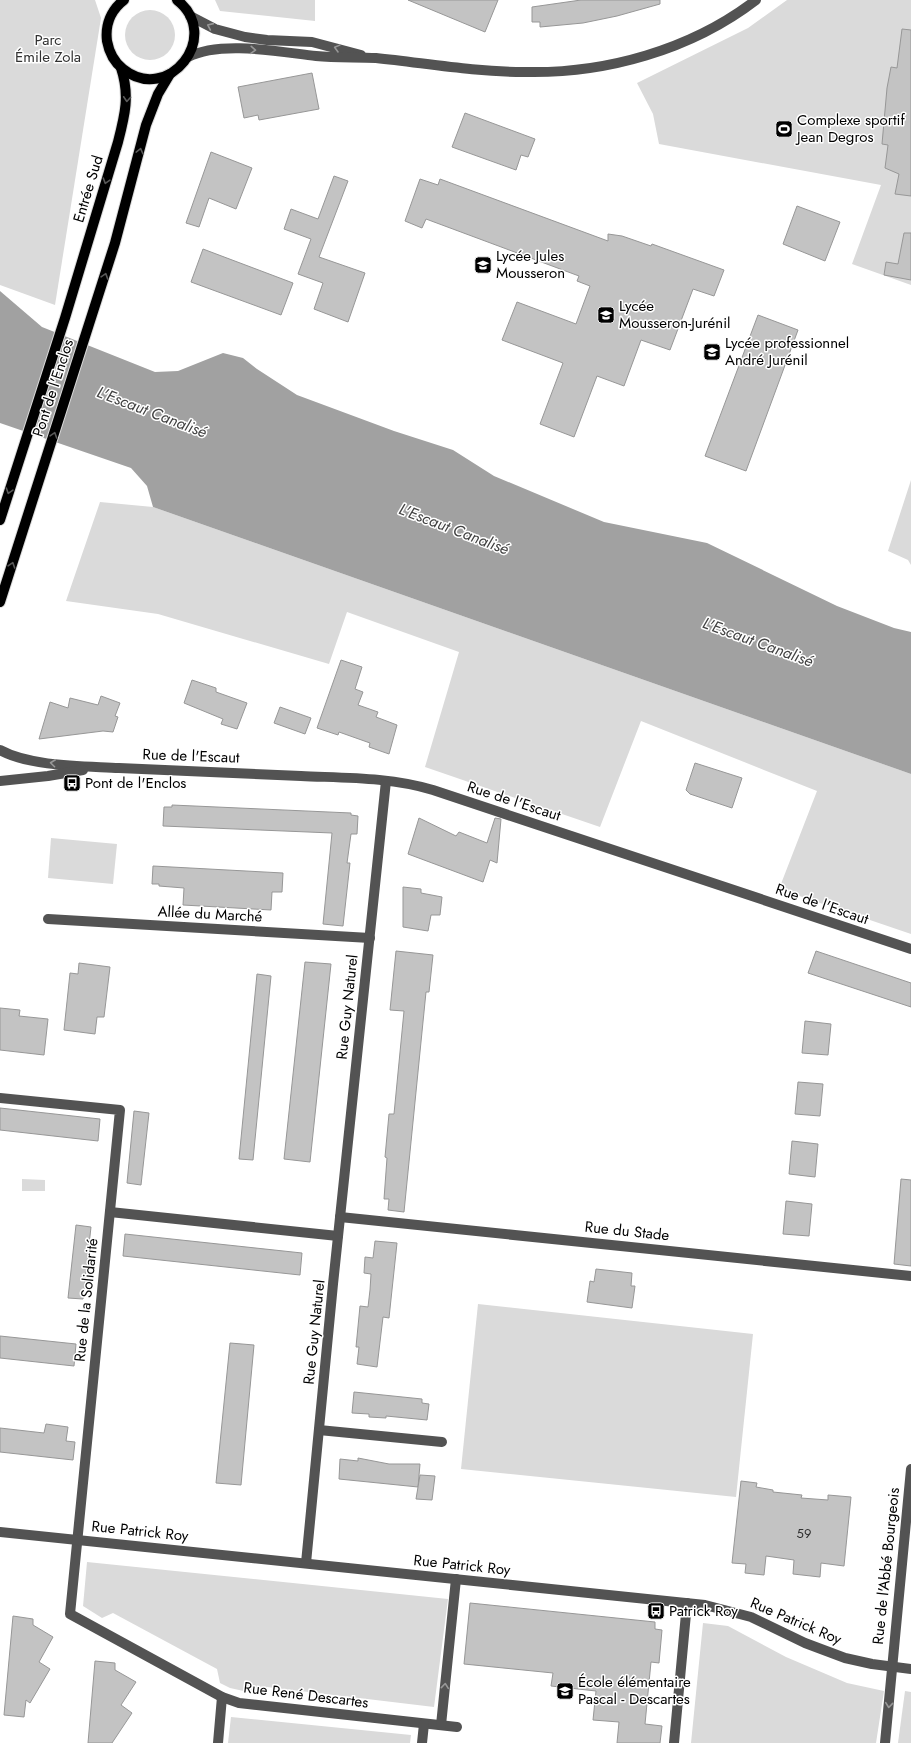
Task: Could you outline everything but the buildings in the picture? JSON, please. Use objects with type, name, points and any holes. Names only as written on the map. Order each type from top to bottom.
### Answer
[{"type":"main road","points":[[115,0],[113,12],[106,31],[112,57],[121,68],[132,75],[145,78],[158,78],[170,74],[180,67],[188,58],[194,40],[194,28],[190,16],[183,6],[176,0]]},
{"type":"main road","points":[[113,12],[124,0]]},
{"type":"main road","name":"Entrée Sud","points":[[65,318],[124,118],[127,90],[121,68]]},
{"type":"main road","name":"Pont de l'Enclos","points":[[0,602],[129,196],[146,125],[158,94],[170,74]]},
{"type":"main road","name":"Pont de l'Enclos","points":[[0,520],[65,318]]},
{"type":"street","points":[[188,58],[206,50],[223,49],[269,51],[330,58],[375,58],[511,72],[563,71],[596,67],[646,55],[679,43],[714,27],[744,10],[756,0]]},
{"type":"street","points":[[190,16],[215,29],[245,37],[267,40],[312,42],[375,58]]},
{"type":"street","name":"Rue de l'Escaut","points":[[0,750],[13,756],[26,759],[91,768],[386,781],[410,784],[433,790],[911,949]]},
{"type":"street","name":"Rue de l'Escaut","points":[[0,781],[54,775],[91,768]]},
{"type":"street","name":"Rue Guy Naturel","points":[[306,1563],[338,1236],[386,781]]},
{"type":"street","name":"Allée du Marché","points":[[48,919],[370,938]]},
{"type":"street","name":"Rue de la Solidarité","points":[[0,1098],[120,1110],[70,1614]]},
{"type":"street","points":[[110,1212],[338,1236]]},
{"type":"street","name":"Rue du Stade","points":[[340,1217],[911,1276]]},
{"type":"street","points":[[319,1430],[442,1442]]},
{"type":"street","name":"Rue de l'Abbé Bourgeois","points":[[885,1743],[893,1667],[894,1642],[907,1550],[911,1469]]},
{"type":"street","name":"Rue Patrick Roy","points":[[0,1532],[715,1607],[739,1613],[764,1622],[805,1643],[857,1662],[911,1669]]},
{"type":"street","points":[[441,1725],[456,1579]]},
{"type":"street","points":[[674,1743],[687,1603]]},
{"type":"street","name":"Rue René Descartes","points":[[70,1614],[222,1697],[248,1705],[458,1727]]},
{"type":"street","points":[[218,1743],[222,1697]]},
{"type":"street","points":[[422,1743],[424,1724]]},
{"type":"green space","name":"Parc Émile Zola","points":[[0,0],[95,0],[101,18],[55,305],[0,285]]},
{"type":"green space","points":[[215,0],[315,0],[315,21],[220,11]]},
{"type":"green space","name":"Complexe sportif Jean Degros","points":[[787,0],[911,0],[911,285],[852,264],[881,185],[659,144],[653,114],[637,83],[748,28]]},
{"type":"green space","points":[[150,10],[160,12],[168,17],[173,25],[175,35],[173,45],[168,53],[160,58],[150,60],[140,58],[132,53],[127,45],[125,35],[127,25],[132,17],[140,12]]},
{"type":"green space","points":[[911,480],[911,565],[908,560],[888,551]]},
{"type":"green space","points":[[100,502],[153,507],[911,774],[911,934],[779,889],[817,791],[641,721],[600,827],[425,767],[459,652],[347,612],[329,664],[158,614],[66,601]]},
{"type":"green space","points":[[51,838],[117,844],[113,884],[48,878]]},
{"type":"green space","points":[[22,1179],[45,1180],[45,1191],[22,1191]]},
{"type":"green space","points":[[478,1304],[753,1334],[736,1497],[461,1469]]},
{"type":"green space","points":[[87,1562],[448,1599],[434,1707],[267,1687],[266,1696],[230,1688],[220,1683],[217,1669],[113,1613],[102,1618],[83,1606]]},
{"type":"green space","points":[[703,1623],[728,1626],[786,1657],[847,1683],[884,1691],[876,1743],[691,1743]]},
{"type":"green space","points":[[905,1691],[911,1692],[911,1743],[898,1743]]},
{"type":"green space","points":[[231,1717],[411,1735],[410,1743],[228,1743]]},
{"type":"water","name":"L'Escaut Canalisé","points":[[0,291],[42,327],[155,372],[178,371],[223,353],[243,358],[297,395],[394,431],[453,450],[494,476],[604,522],[707,543],[837,606],[894,628],[911,632],[911,774],[153,507],[147,486],[131,468],[0,423]]},
{"type":"place","name":"Complexe sportif Jean Degros","points":[[784,129]]},
{"type":"place","name":"Lycée Jules Mousseron","points":[[483,265]]},
{"type":"place","name":"Lycée Mousseron-Jurénil","points":[[606,315]]},
{"type":"place","name":"Lycée professionnel André Jurénil","points":[[712,352]]},
{"type":"place","name":"Pont de l'Enclos","points":[[72,783]]},
{"type":"place","name":"Patrick Roy","points":[[656,1611]]},
{"type":"place","name":"École élémentaire Pascal - Descartes","points":[[565,1691]]}]
